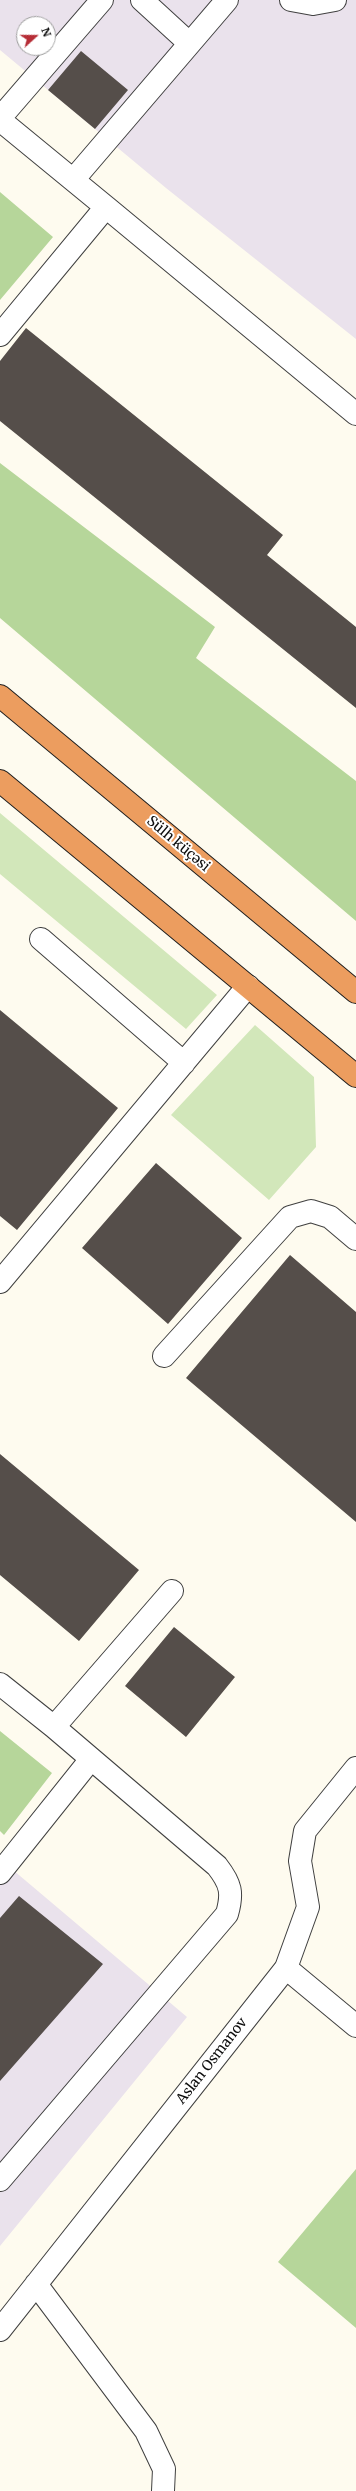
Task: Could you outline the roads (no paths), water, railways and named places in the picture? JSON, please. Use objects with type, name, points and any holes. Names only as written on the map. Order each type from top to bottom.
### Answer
[{"type":"highway","name":"Sülh küçəsi","points":[[0,696],[356,992]]},
{"type":"highway","points":[[0,781],[356,1076]]},
{"type":"street","points":[[102,0],[0,119],[356,414]]},
{"type":"street","points":[[142,0],[189,43]]},
{"type":"street","points":[[73,180],[227,0]]},
{"type":"street","points":[[291,0],[313,4],[335,0]]},
{"type":"street","points":[[0,335],[106,207]]},
{"type":"street","points":[[41,939],[184,1063]]},
{"type":"street","points":[[0,1282],[248,986]]},
{"type":"street","points":[[164,1356],[290,1217],[311,1211],[330,1217],[356,1239]]},
{"type":"street","points":[[54,1727],[172,1592]]},
{"type":"street","points":[[0,1684],[54,1727],[217,1866],[225,1877],[232,1896],[227,1914],[0,2180]]},
{"type":"street","points":[[0,1873],[91,1759]]},
{"type":"street","name":"Aslan Osmanov","points":[[0,2330],[286,1968],[308,1907],[300,1861],[305,1831],[355,1771]]},
{"type":"street","points":[[286,1968],[356,2026]]},
{"type":"street","points":[[36,2284],[146,2431],[164,2469],[163,2491]]}]
